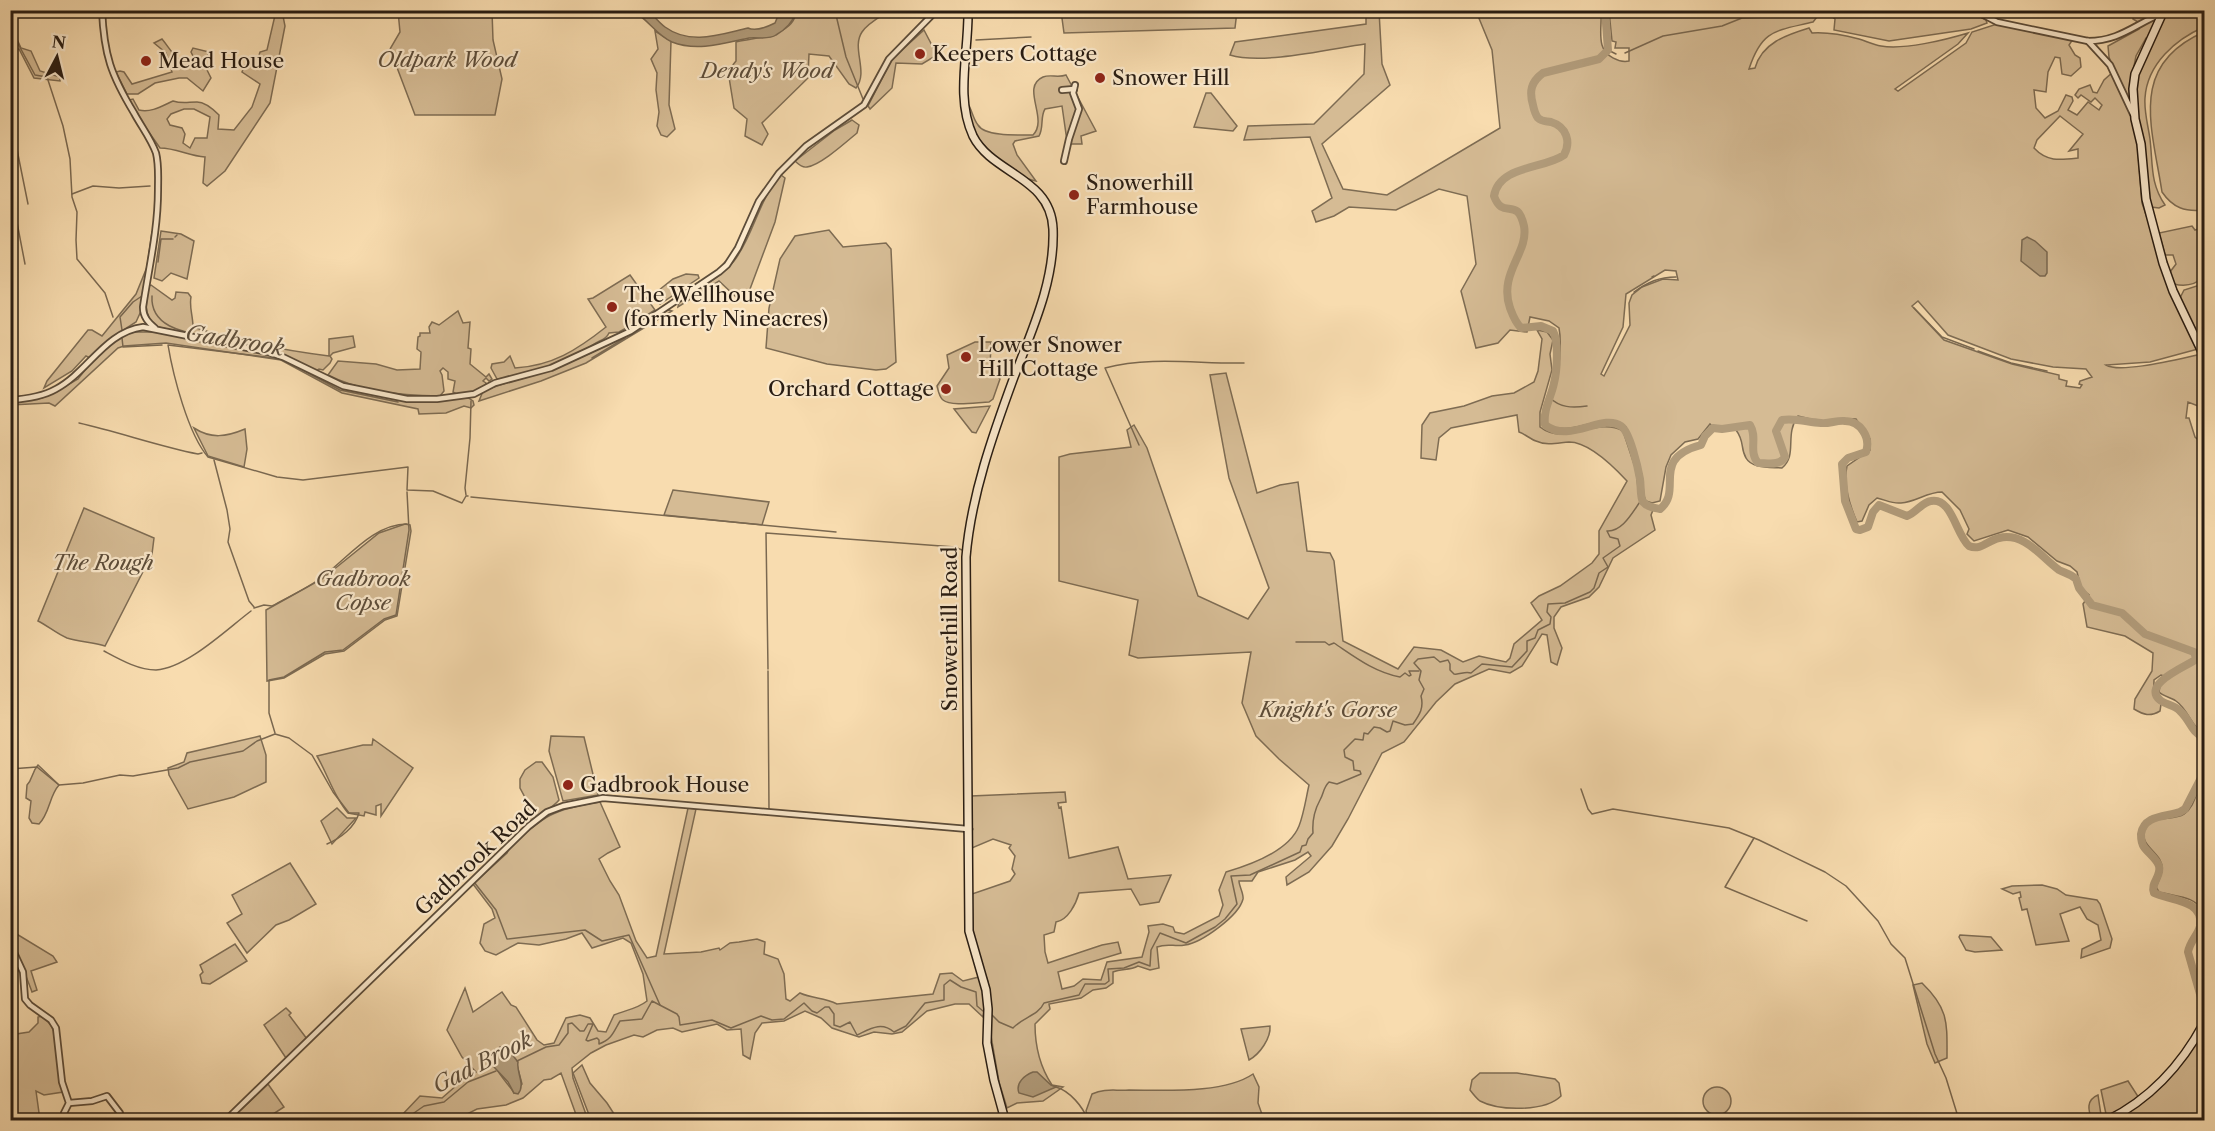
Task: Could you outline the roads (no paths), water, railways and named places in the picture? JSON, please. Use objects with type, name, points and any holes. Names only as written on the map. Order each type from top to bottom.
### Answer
[{"type":"street","points":[[102,10],[104,42],[109,64],[149,138],[156,153],[158,168],[157,227],[143,314],[135,328]]},
{"type":"street","points":[[10,400],[39,396],[56,390],[77,374],[113,339],[135,328],[155,328],[268,352],[343,386],[406,399],[437,399],[474,394],[495,383],[551,368],[631,331],[719,272],[735,255],[759,201],[779,174],[806,146],[864,105],[889,59],[937,10]]},
{"type":"street","name":"Snowerhill Road","points":[[968,10],[964,88],[970,129],[984,151],[1026,181],[1039,195],[1053,226],[1050,272],[1040,308],[1004,404],[985,467],[968,537],[966,660],[969,931],[986,990],[987,1043],[1005,1120]]},
{"type":"street","points":[[1974,10],[1996,22],[2100,41],[2119,36],[2163,12]]},
{"type":"street","points":[[2163,12],[2135,74],[2133,89],[2135,118],[2141,144],[2146,199],[2163,263],[2173,291],[2205,356]]},
{"type":"street","points":[[2088,40],[2110,65],[2135,118]]},
{"type":"street","points":[[1062,90],[1074,87],[1079,109],[1064,161]]},
{"type":"street","points":[[143,314],[155,328]]},
{"type":"street","name":"Gadbrook Road","points":[[226,1120],[522,832],[556,808],[590,800],[618,798],[968,829]]},
{"type":"street","points":[[10,944],[23,972],[26,999],[30,1005],[51,1020],[56,1028],[62,1082],[69,1103],[64,1113],[65,1120]]},
{"type":"street","points":[[2108,1120],[2131,1107],[2158,1085],[2192,1044],[2204,1025]]},
{"type":"street","points":[[69,1103],[92,1101],[107,1096],[120,1113],[121,1120]]},
{"type":"waterway","points":[[831,10],[836,15],[846,57],[863,99]]},
{"type":"waterway","points":[[1605,10],[1608,50],[1599,59],[1543,73],[1532,87],[1532,100],[1538,118],[1556,124],[1564,131],[1567,140],[1564,155],[1556,160],[1524,169],[1504,178],[1494,196],[1502,207],[1518,212],[1524,226],[1522,245],[1508,284],[1507,296],[1513,316],[1521,328],[1541,326],[1553,331],[1555,336],[1556,371],[1546,409],[1545,425],[1555,430],[1565,431],[1605,423],[1621,426],[1633,451],[1643,502],[1660,509],[1667,501],[1670,475],[1676,458],[1685,451],[1701,445],[1705,436],[1713,428],[1750,425],[1754,454],[1758,463],[1773,463],[1780,462],[1785,457],[1776,431],[1782,420],[1824,423],[1842,421],[1855,424],[1866,436],[1866,452],[1848,458],[1842,464],[1845,501],[1856,529],[1868,527],[1873,512],[1879,505],[1907,516],[1928,502],[1938,501],[1949,511],[1964,541],[1969,546],[1977,547],[1995,539],[2008,537],[2025,542],[2059,570],[2076,579],[2079,588],[2092,605],[2122,613],[2145,634],[2194,652],[2195,660],[2167,676],[2156,688],[2156,694],[2162,702],[2178,709],[2196,732],[2204,738]]},
{"type":"waterway","points":[[1625,53],[1663,36],[1722,26],[1742,18],[1795,16],[1810,10]]},
{"type":"waterway","points":[[10,29],[35,75],[47,77],[63,126],[70,159],[72,197],[77,212],[77,259],[105,293],[113,317]]},
{"type":"waterway","points":[[976,40],[1031,37]]},
{"type":"waterway","points":[[1608,50],[1616,54]]},
{"type":"waterway","points":[[10,115],[28,204]]},
{"type":"waterway","points":[[72,194],[93,186],[119,188],[150,186]]},
{"type":"waterway","points":[[15,212],[25,264]]},
{"type":"waterway","points":[[158,262],[161,239],[173,239]]},
{"type":"waterway","points":[[718,270],[725,262]]},
{"type":"waterway","points":[[685,291],[714,273]]},
{"type":"waterway","points":[[1634,292],[1654,281],[1676,277]]},
{"type":"waterway","points":[[122,330],[120,317],[133,302],[142,296]]},
{"type":"waterway","name":"Gadbrook","points":[[152,296],[157,316],[164,322],[173,328],[213,338]]},
{"type":"waterway","points":[[1914,308],[1942,337],[1974,349]]},
{"type":"waterway","points":[[122,338],[123,347],[162,345]]},
{"type":"waterway","points":[[592,358],[625,338]]},
{"type":"waterway","name":"Gadbrook","points":[[398,402],[340,390],[282,359],[168,345],[188,419],[208,457],[277,477],[303,480],[408,467],[407,490],[433,491],[462,503],[468,496]]},
{"type":"waterway","points":[[1978,351],[2011,363],[2047,371]]},
{"type":"waterway","points":[[1139,445],[1105,368],[1157,361],[1244,363]]},
{"type":"waterway","points":[[1549,397],[1567,406],[1587,406]]},
{"type":"waterway","points":[[466,495],[471,401]]},
{"type":"waterway","points":[[79,423],[183,451],[202,453]]},
{"type":"waterway","points":[[214,460],[227,510],[230,529],[228,542],[249,601],[254,607]]},
{"type":"waterway","points":[[275,733],[269,713],[269,680],[284,677],[325,652],[343,650],[384,619],[396,615],[409,530],[407,492]]},
{"type":"waterway","points":[[471,497],[836,532]]},
{"type":"waterway","name":"Gad Brook","points":[[991,1014],[999,1022],[1013,1028],[1038,1011],[1044,1003],[1079,995],[1085,984],[1105,984],[1109,981],[1108,969],[1124,968],[1139,962],[1150,966],[1151,950],[1160,933],[1186,943],[1215,927],[1237,904],[1231,876],[1250,875],[1300,852],[1313,833],[1315,812],[1327,784],[1329,782],[1337,784],[1361,774],[1360,771],[1354,770],[1353,761],[1345,757],[1344,750],[1355,739],[1363,740],[1364,733],[1368,734],[1374,727],[1387,732],[1390,731],[1393,721],[1405,725],[1413,724],[1421,711],[1421,696],[1424,689],[1419,680],[1421,671],[1414,663],[1418,659],[1434,657],[1440,662],[1448,660],[1450,670],[1454,674],[1471,673],[1482,664],[1512,667],[1527,651],[1527,641],[1535,638],[1538,630],[1550,624],[1548,604],[1565,603],[1594,588],[1599,573],[1608,567],[1603,558],[1620,546],[1618,539],[1610,537],[1607,531],[1623,524],[1642,499]]},
{"type":"waterway","points":[[254,608],[264,605],[272,606],[303,589],[321,578],[372,536],[383,530],[407,524]]},
{"type":"waterway","points":[[768,669],[766,533],[955,547],[962,550]]},
{"type":"waterway","points":[[104,651],[142,668],[156,670],[168,668],[206,647],[251,611]]},
{"type":"waterway","points":[[1296,642],[1325,642],[1329,645],[1334,643],[1373,668],[1391,675],[1400,677],[1405,673],[1409,676],[1411,675],[1409,671],[1419,671]]},
{"type":"waterway","points":[[768,671],[769,810]]},
{"type":"waterway","points":[[10,769],[37,767],[59,785],[83,783],[120,775],[133,776],[178,768],[190,762],[243,751],[257,741],[275,734],[289,738],[312,755],[333,792],[349,813],[359,813],[347,832],[327,844]]},
{"type":"waterway","points":[[2204,772],[2185,809],[2151,820],[2146,823],[2141,834],[2143,845],[2159,866],[2154,893],[2192,906],[2200,917],[2199,929],[2188,952],[2204,1008]]},
{"type":"waterway","points":[[1581,789],[1592,814],[1613,809],[1729,828],[1825,872],[1846,886],[1878,921],[1891,944],[1905,958],[1935,1054],[1946,1078],[1959,1120]]},
{"type":"waterway","points":[[486,871],[532,826]]},
{"type":"waterway","points":[[1754,838],[1725,887],[1807,921]]},
{"type":"waterway","points":[[474,882],[496,910],[507,939],[585,930],[602,941],[629,935],[660,1005]]},
{"type":"waterway","name":"Gad Brook","points":[[517,1061],[546,1047],[559,1045],[568,1033],[568,1024],[572,1023],[580,1031],[584,1031],[588,1024],[593,1024],[586,1040],[597,1038],[599,1044],[612,1035],[620,1021],[642,1019],[652,1001],[677,1014],[680,1025],[712,1020],[731,1028],[761,1016],[772,1020],[784,1019],[804,1003],[817,1013],[829,1007],[834,1014],[834,1025],[840,1027],[850,1022],[857,1035],[876,1027],[885,1027],[894,1032],[906,1026],[925,1003],[944,1000],[944,985],[950,980],[976,992],[977,1006],[983,1011]]},
{"type":"waterway","name":"Gad Brook","points":[[409,1120],[411,1115],[424,1106],[444,1102],[468,1082],[496,1071]]},
{"type":"waterway","points":[[1056,1087],[1075,1100],[1088,1120]]},
{"type":"waterway","points":[[2204,1107],[2201,1110],[2204,1115]]},
{"type":"place","name":"Keepers Cottage","points":[[920,54]]},
{"type":"place","name":"Mead House","points":[[146,61]]},
{"type":"place","name":"Snower Hill","points":[[1100,78]]},
{"type":"place","name":"Snowerhill Farmhouse","points":[[1074,195]]},
{"type":"place","name":"The Wellhouse (formerly Nineacres)","points":[[612,307]]},
{"type":"place","name":"Lower Snower Hill Cottage","points":[[966,357]]},
{"type":"place","name":"Orchard Cottage","points":[[946,389]]},
{"type":"place","name":"Gadbrook House","points":[[568,785]]},
{"type":"park label","name":"Oldpark Wood","points":[[447,60]]},
{"type":"park label","name":"Dendy's Wood","points":[[767,71]]},
{"type":"park label","name":"The Rough","points":[[103,563]]},
{"type":"park label","name":"Gadbrook Copse","points":[[363,591]]},
{"type":"park label","name":"Knight's Gorse","points":[[1328,710]]}]
